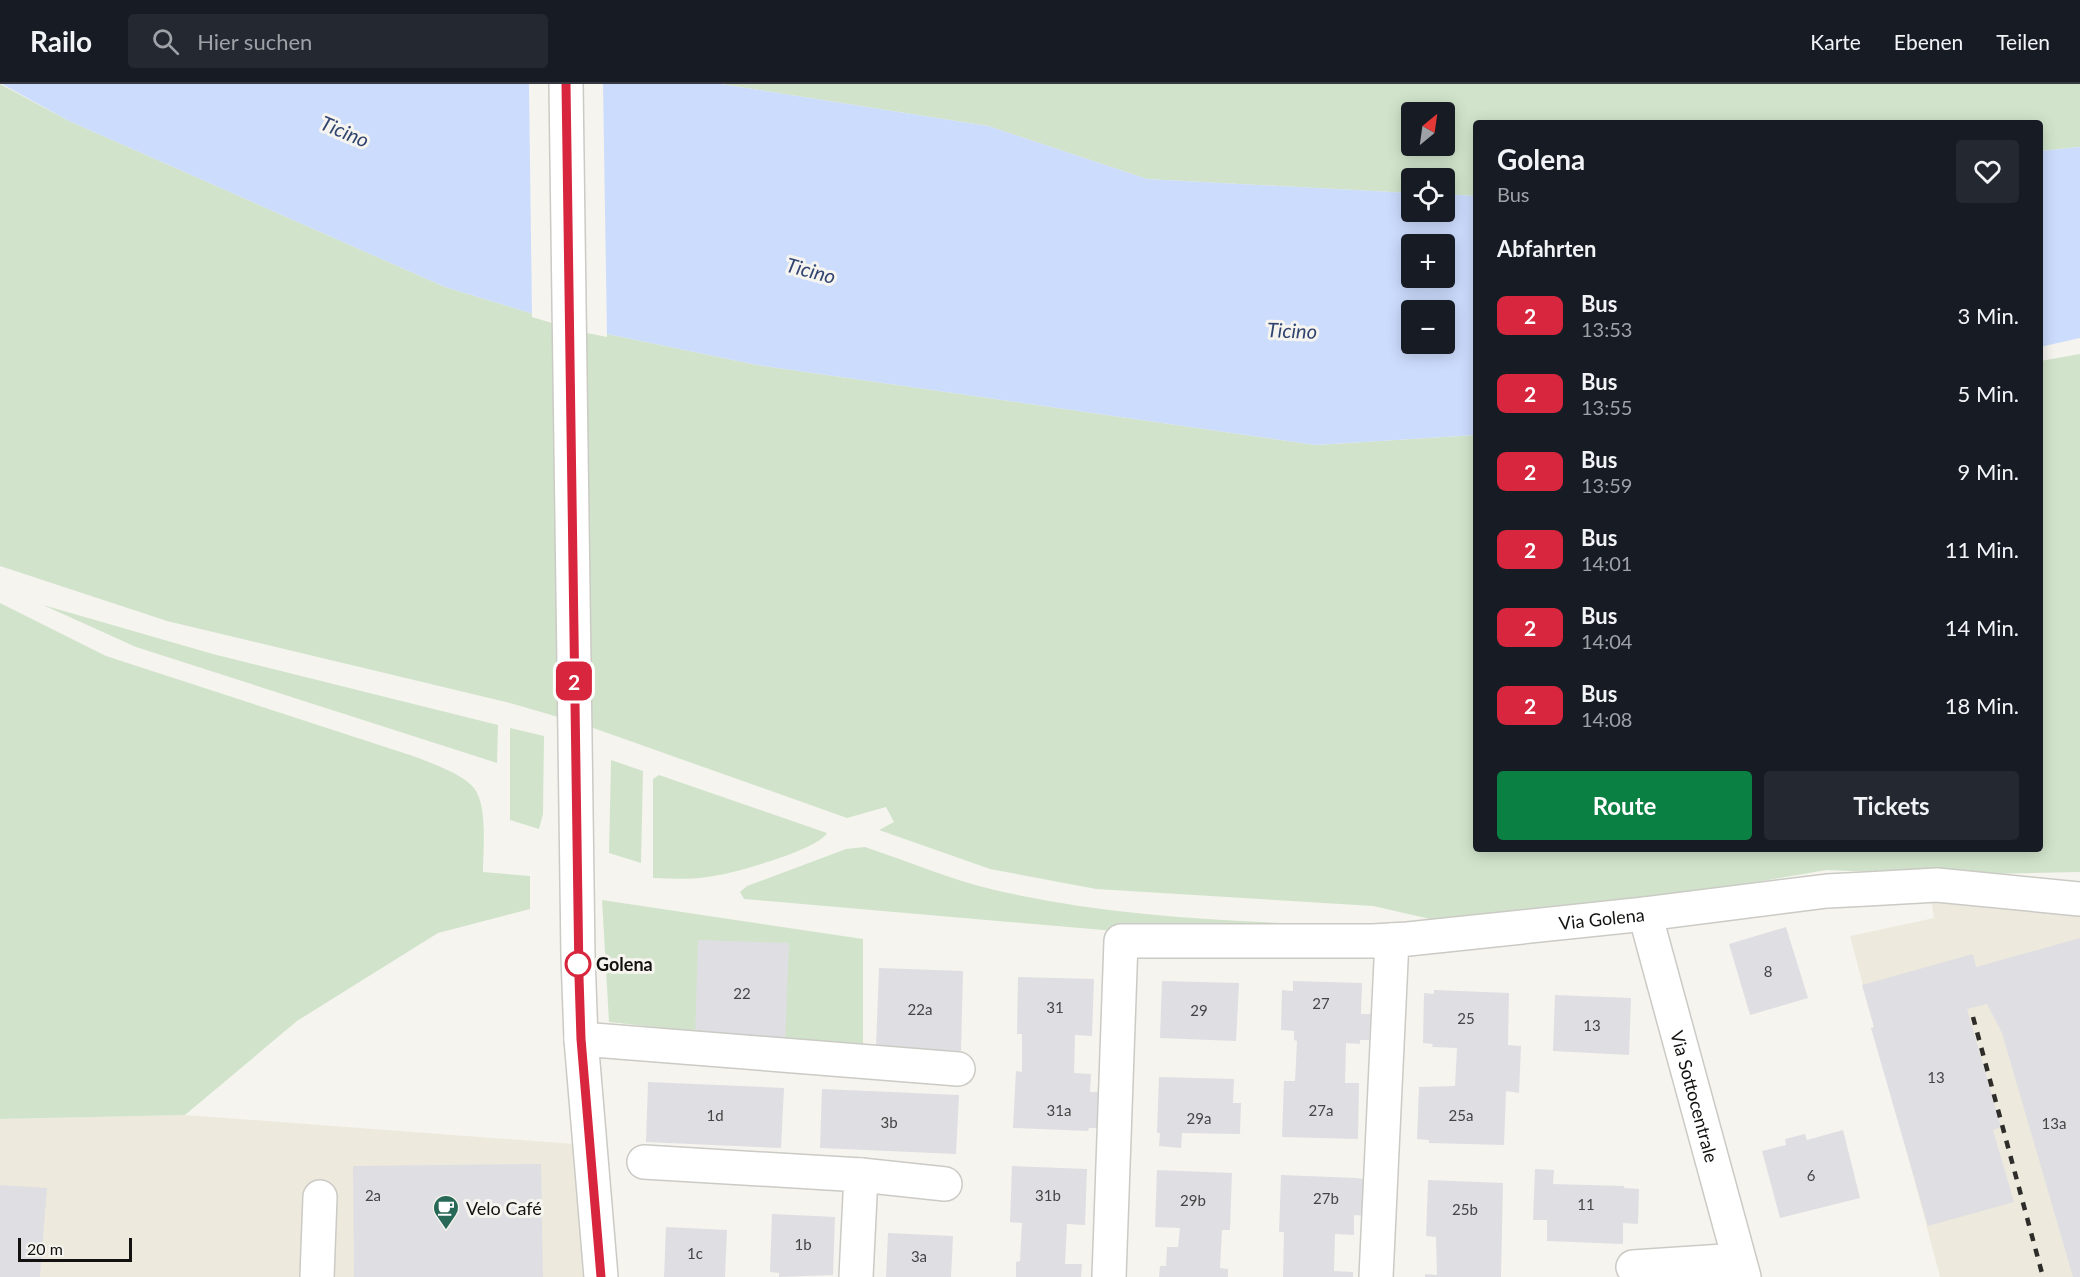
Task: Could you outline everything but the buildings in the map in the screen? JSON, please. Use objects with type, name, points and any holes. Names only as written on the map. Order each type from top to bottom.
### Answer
[{"type":"street","points":[[566,84],[581,1039],[601,1277]]},
{"type":"street","name":"Via Golena","points":[[1109,1277],[1121,941],[1392,940],[1645,914],[1827,891],[1937,885],[2080,899]]},
{"type":"street","name":"Via Sottocentrale","points":[[1645,914],[1742,1268]]},
{"type":"street","points":[[1376,1277],[1392,940]]},
{"type":"street","points":[[581,1039],[958,1069]]},
{"type":"street","points":[[644,1162],[861,1175],[945,1184]]},
{"type":"street","points":[[856,1277],[861,1175]]},
{"type":"street","points":[[317,1277],[320,1197]]},
{"type":"street","points":[[1633,1267],[1742,1268]]},
{"type":"shaded area","points":[[1930,893],[2080,904],[2080,1277],[1940,1277],[1850,936],[1934,918]]},
{"type":"shaded area","points":[[185,1115],[589,1145],[601,1277],[0,1277],[0,1119]]},
{"type":"green space","points":[[0,84],[69,121],[445,287],[583,329],[757,365],[1316,445],[1473,435],[1473,852],[2043,852],[2043,360],[2080,354],[2080,872],[1939,875],[1827,870],[1666,897],[1439,921],[1373,906],[1096,889],[990,869],[879,830],[894,822],[886,807],[847,818],[582,724],[510,703],[167,621],[0,566]]},
{"type":"green space","points":[[721,84],[2080,84],[2080,147],[2043,151],[2043,120],[1473,120],[1473,196],[1455,195],[1455,168],[1401,168],[1401,192],[1147,179],[988,126]]},
{"type":"green space","points":[[0,603],[106,656],[416,757],[455,774],[474,788],[481,806],[484,828],[483,872],[530,876],[530,909],[438,933],[297,1021],[185,1115],[0,1119]]},
{"type":"green space","points":[[43,605],[213,654],[498,725],[497,763],[136,647]]},
{"type":"green space","points":[[510,728],[544,736],[543,814],[539,829],[510,820]]},
{"type":"green space","points":[[611,760],[643,771],[641,863],[609,853]]},
{"type":"green space","points":[[659,775],[827,833],[820,840],[794,853],[743,869],[702,878],[653,878],[653,779]]},
{"type":"green space","points":[[865,847],[975,885],[1085,907],[1180,917],[1372,927],[1115,931],[744,899],[740,892],[747,886],[846,849]]},
{"type":"green space","points":[[602,900],[863,939],[863,1050],[609,1022]]},
{"type":"water","name":"Ticino","points":[[2,84],[721,84],[988,126],[1147,179],[1401,192],[1401,222],[1455,222],[1455,195],[1473,196],[1473,435],[1316,445],[757,365],[583,329],[445,287],[69,121]]},
{"type":"water","points":[[2080,147],[2080,338],[2043,346],[2043,151]]},
{"type":"pier","points":[[529,84],[603,84],[607,337],[532,317]]},
{"type":"railway","points":[[1973,1017],[2043,1277]]},
{"type":"bus line","name":"2","points":[[566,84],[579,977],[581,1039],[601,1277]]},
{"type":"place","name":"Golena","points":[[578,964]]},
{"type":"place","name":"Velo Café","points":[[446,1231]]}]
